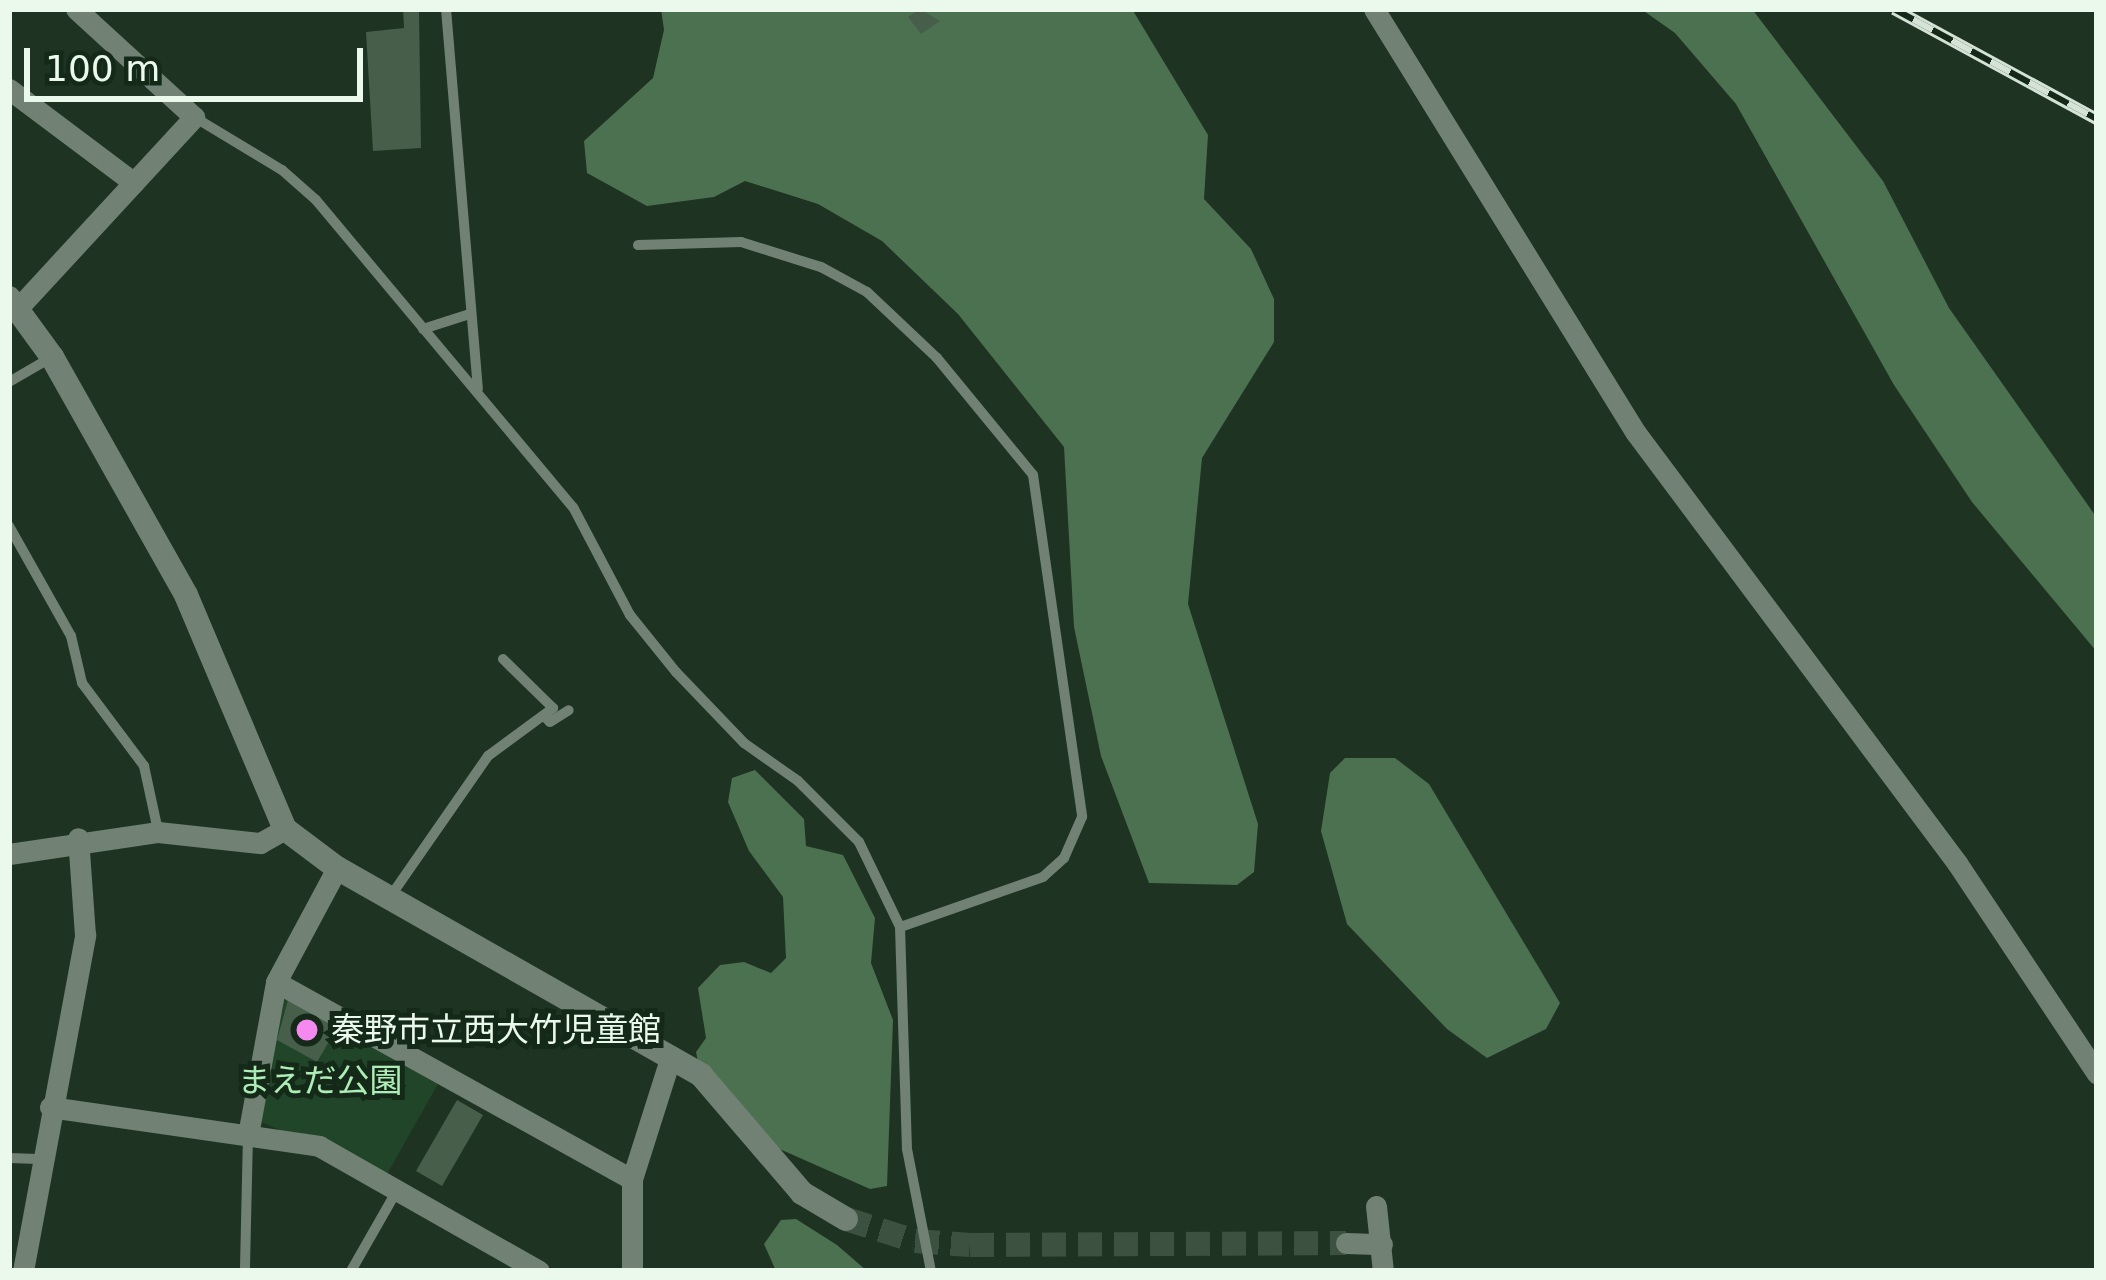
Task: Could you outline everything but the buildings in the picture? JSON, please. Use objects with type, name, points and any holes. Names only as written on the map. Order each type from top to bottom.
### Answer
[{"type":"street","points":[[76,9],[194,118],[14,303],[52,357],[186,595],[285,829],[337,868],[670,1056],[716,1090],[802,1193],[846,1219]]},
{"type":"street","points":[[1374,9],[1636,434],[1957,862],[2097,1074]]},
{"type":"street","points":[[9,89],[134,183]]},
{"type":"street","points":[[9,854],[78,838],[158,832],[260,843],[285,829]]},
{"type":"street","points":[[23,1271],[38,1159],[85,935],[78,838]]},
{"type":"street","points":[[248,1135],[276,982],[337,868]]},
{"type":"street","points":[[276,982],[632,1178]]},
{"type":"street","points":[[632,1271],[632,1178],[670,1056]]},
{"type":"street","points":[[50,1107],[319,1146],[539,1271]]},
{"type":"street","points":[[1376,1206],[1383,1271]]},
{"type":"street","points":[[1346,1243],[1382,1244]]},
{"type":"lane","points":[[446,9],[478,392]]},
{"type":"lane","points":[[194,118],[282,170],[316,200],[573,507],[630,615],[676,672],[859,842],[900,927],[907,1149],[932,1271]]},
{"type":"lane","points":[[638,245],[741,242],[801,259],[867,292],[1018,449],[1042,498],[1082,817],[1064,858],[1043,877],[900,927]]},
{"type":"lane","points":[[423,329],[470,314]]},
{"type":"lane","points":[[9,382],[52,357]]},
{"type":"lane","points":[[9,526],[71,636],[82,683],[144,766],[158,832]]},
{"type":"lane","points":[[390,898],[468,781],[553,708],[503,659]]},
{"type":"lane","points":[[544,716],[550,722],[569,710]]},
{"type":"lane","points":[[244,1267],[248,1135]]},
{"type":"lane","points":[[9,1158],[38,1159]]},
{"type":"lane","points":[[351,1271],[396,1192]]},
{"type":"green space","points":[[661,9],[1132,9],[1208,135],[1204,199],[1251,249],[1274,299],[1274,342],[1202,458],[1188,604],[1258,824],[1254,872],[1237,885],[1149,883],[1101,756],[1074,627],[1064,447],[958,314],[882,241],[818,204],[745,181],[714,197],[647,206],[587,173],[584,141],[653,78],[664,30]]},
{"type":"green space","points":[[1641,9],[1752,9],[1883,181],[1949,308],[2097,518],[2097,652],[1972,502],[1894,385],[1736,104],[1675,33]]},
{"type":"green space","points":[[1345,758],[1395,758],[1429,784],[1560,1003],[1546,1029],[1487,1058],[1447,1029],[1347,924],[1321,831],[1330,773]]},
{"type":"green space","points":[[755,770],[804,819],[806,846],[843,855],[875,918],[871,963],[893,1020],[887,1186],[870,1189],[775,1147],[700,1072],[696,1052],[706,1038],[698,988],[720,965],[744,962],[771,973],[786,958],[783,897],[749,851],[728,802],[732,778]]},
{"type":"green space","name":"まえだ公園","points":[[289,998],[438,1084],[386,1176],[259,1121],[277,1003]]},
{"type":"green space","points":[[796,1219],[867,1271],[776,1271],[764,1244],[781,1220]]},
{"type":"tunnel","points":[[846,1219],[915,1241],[970,1245],[1346,1243]]},
{"type":"railway","points":[[1894,9],[2097,119]]},
{"type":"place","name":"秦野市立西大竹児童館","points":[[307,1030]]}]
